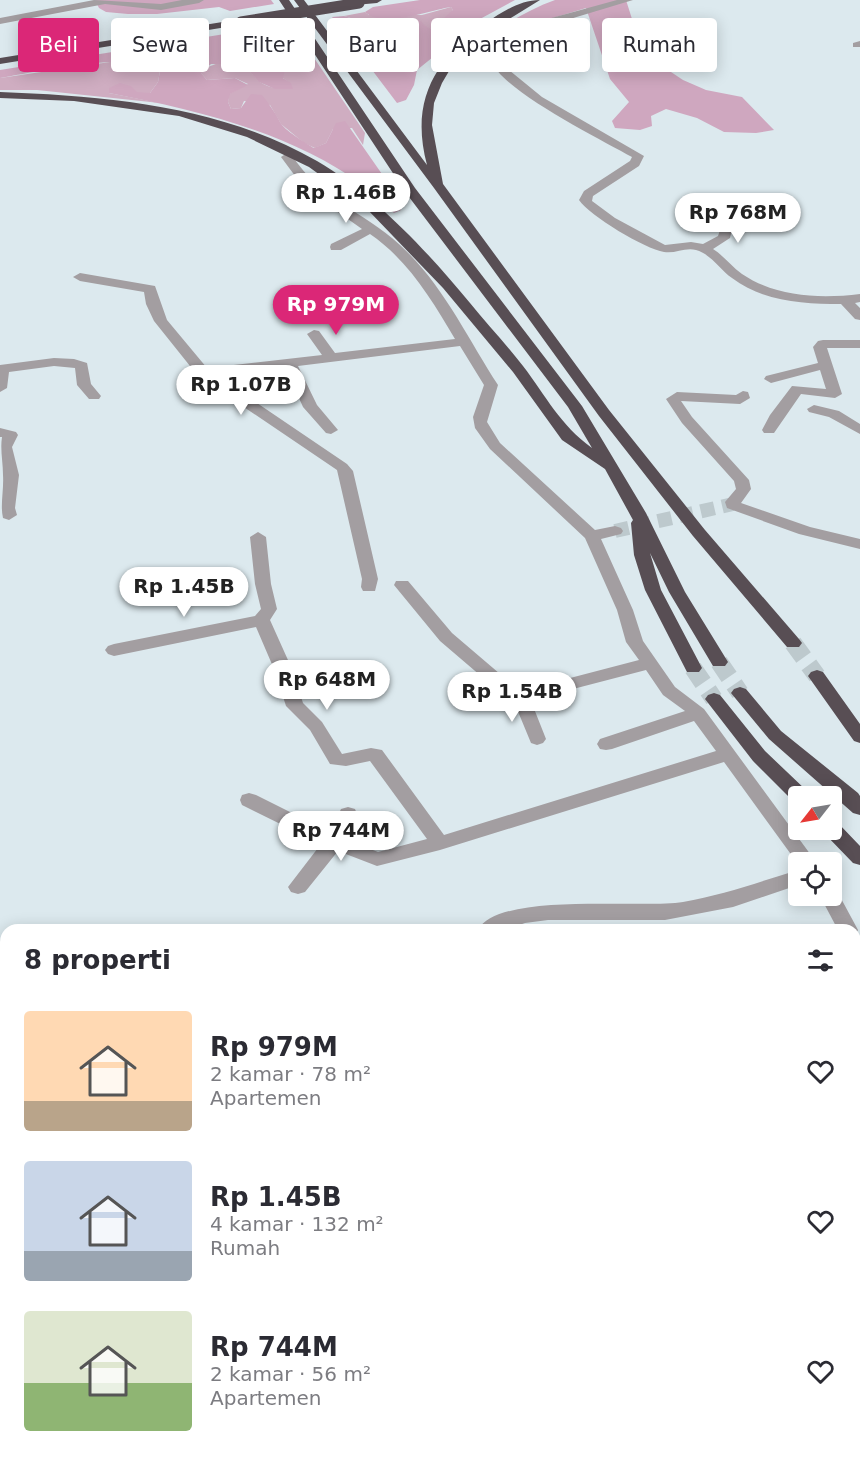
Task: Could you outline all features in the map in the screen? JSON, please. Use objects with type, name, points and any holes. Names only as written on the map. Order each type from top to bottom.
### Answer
[{"type":"highway","points":[[284,0],[410,190],[575,406],[638,513],[677,592],[719,662]]},
{"type":"highway","points":[[299,0],[604,412],[699,533],[792,643]]},
{"type":"highway","points":[[239,18],[326,0]]},
{"type":"highway","points":[[239,18],[377,0]]},
{"type":"highway","points":[[438,185],[429,149],[426,121],[429,100],[447,64],[465,45],[494,22],[535,0]]},
{"type":"highway","points":[[0,52],[221,21]]},
{"type":"highway","points":[[0,61],[221,21]]},
{"type":"highway","points":[[0,96],[74,98],[182,113],[251,135],[313,164],[354,192],[402,238],[448,285],[519,369],[567,437],[613,469]]},
{"type":"highway","points":[[638,513],[642,555],[653,590],[693,668]]},
{"type":"highway","points":[[817,676],[860,737]]},
{"type":"highway","points":[[740,693],[776,735],[860,808]]},
{"type":"highway","points":[[714,699],[759,756],[790,786]]},
{"type":"highway","points":[[842,839],[860,858]]},
{"type":"street","points":[[0,21],[79,2],[111,0],[161,7],[199,0]]},
{"type":"street","points":[[557,18],[628,0]]},
{"type":"street","points":[[561,17],[576,30],[573,36],[500,56],[496,61],[499,68],[538,99],[638,156],[635,163],[588,194],[585,200],[588,204],[610,220],[662,248],[670,250],[687,244],[705,248],[738,276],[783,298],[845,300],[860,298]]},
{"type":"street","points":[[287,157],[291,167],[327,202],[371,229],[397,249],[418,273],[491,385],[485,407],[478,417],[478,423],[483,432],[495,446],[592,536],[625,610],[635,642],[669,692],[689,704],[698,713],[800,852]]},
{"type":"street","points":[[705,248],[724,238],[726,230],[722,217]]},
{"type":"street","points":[[336,247],[371,229]]},
{"type":"street","points":[[80,277],[150,289],[153,304],[161,321],[203,373],[297,435],[345,471],[370,579],[369,587]]},
{"type":"street","points":[[845,300],[860,316]]},
{"type":"street","points":[[314,333],[332,358]]},
{"type":"street","points":[[203,373],[462,342]]},
{"type":"street","points":[[769,430],[777,415],[798,389],[835,394],[820,349],[823,344],[860,344]]},
{"type":"street","points":[[0,388],[1,369],[48,363],[78,364],[82,366],[86,388],[94,396]]},
{"type":"street","points":[[290,363],[310,408],[331,430]]},
{"type":"street","points":[[771,379],[825,365]]},
{"type":"street","points":[[739,397],[677,396],[673,401],[702,438],[736,472],[744,484],[733,505],[805,531],[860,544]]},
{"type":"street","points":[[814,410],[834,414],[860,430]]},
{"type":"street","points":[[2,442],[11,475],[7,508],[9,515]]},
{"type":"street","points":[[592,536],[615,531]]},
{"type":"street","points":[[114,650],[261,620],[269,609],[263,584],[258,537]]},
{"type":"street","points":[[402,585],[446,637],[508,690],[519,693],[539,684],[550,689],[651,663]]},
{"type":"street","points":[[261,620],[283,669],[295,706],[316,726],[336,759],[342,761],[370,754],[376,755],[441,843]]},
{"type":"street","points":[[519,693],[537,739]]},
{"type":"street","points":[[606,744],[698,713]]},
{"type":"street","points":[[249,800],[334,842],[377,859],[441,843],[728,754]]},
{"type":"street","points":[[298,887],[334,842],[348,814]]},
{"type":"street","points":[[496,924],[524,913],[529,922],[663,912],[731,901],[788,881]]},
{"type":"street","points":[[835,906],[845,924]]},
{"type":"shaded area","points":[[95,0],[271,0],[274,4],[230,11],[219,7],[157,14],[128,14],[106,12],[99,8]]},
{"type":"shaded area","points":[[420,0],[515,0],[482,18],[444,18],[453,10],[451,7],[401,18],[378,18],[365,12],[373,7]]},
{"type":"shaded area","points":[[555,0],[626,0],[632,18],[602,18],[602,55],[586,8],[553,18],[517,18]]},
{"type":"shaded area","points":[[451,7],[453,10],[449,18],[431,18],[431,29],[419,30],[419,18],[351,18],[344,16],[365,12],[369,15],[422,15]]},
{"type":"shaded area","points":[[344,16],[350,18],[332,17]]},
{"type":"shaded area","points":[[419,22],[430,28],[431,59],[419,68]]},
{"type":"shaded area","points":[[221,35],[221,64],[209,66],[209,36]]},
{"type":"shaded area","points":[[111,52],[111,62],[99,63],[99,54]]},
{"type":"shaded area","points":[[315,59],[365,133],[363,145],[352,128],[333,129],[326,143],[315,148],[304,143],[281,124],[270,105],[244,101],[241,108],[231,109],[228,102],[229,94],[248,84],[235,78],[207,80],[200,72],[209,72],[209,68],[221,64],[221,72],[250,72],[268,86],[292,89],[280,72],[315,72]]},
{"type":"shaded area","points":[[111,62],[111,72],[160,72],[158,82],[150,93],[109,93],[160,103],[37,90],[0,90],[0,78],[41,72],[99,72],[99,64]]},
{"type":"shaded area","points":[[18,67],[18,72],[35,72],[0,78],[0,70]]},
{"type":"shaded area","points":[[160,72],[202,72],[207,80],[235,78],[248,85],[230,94],[228,102],[231,109],[241,108],[251,94],[262,95],[282,125],[314,148],[326,143],[336,123],[345,121],[391,187],[401,210],[394,213],[367,188],[334,167],[273,137],[209,116],[109,93],[109,88],[120,83],[131,86],[137,92],[150,93],[158,82]]},
{"type":"shaded area","points":[[250,72],[284,72],[283,78],[291,83],[293,89],[275,89],[259,82]]},
{"type":"shaded area","points":[[374,72],[417,72],[414,85],[406,100],[397,103]]},
{"type":"shaded area","points":[[608,72],[671,72],[706,90],[742,97],[774,130],[756,133],[724,132],[697,118],[666,109],[651,116],[652,126],[640,130],[615,128],[612,121],[629,102],[610,79]]},
{"type":"tunnel","points":[[615,531],[733,504]]},
{"type":"tunnel","points":[[793,643],[817,676]]},
{"type":"tunnel","points":[[719,662],[740,693]]},
{"type":"tunnel","points":[[693,668],[714,699]]}]
